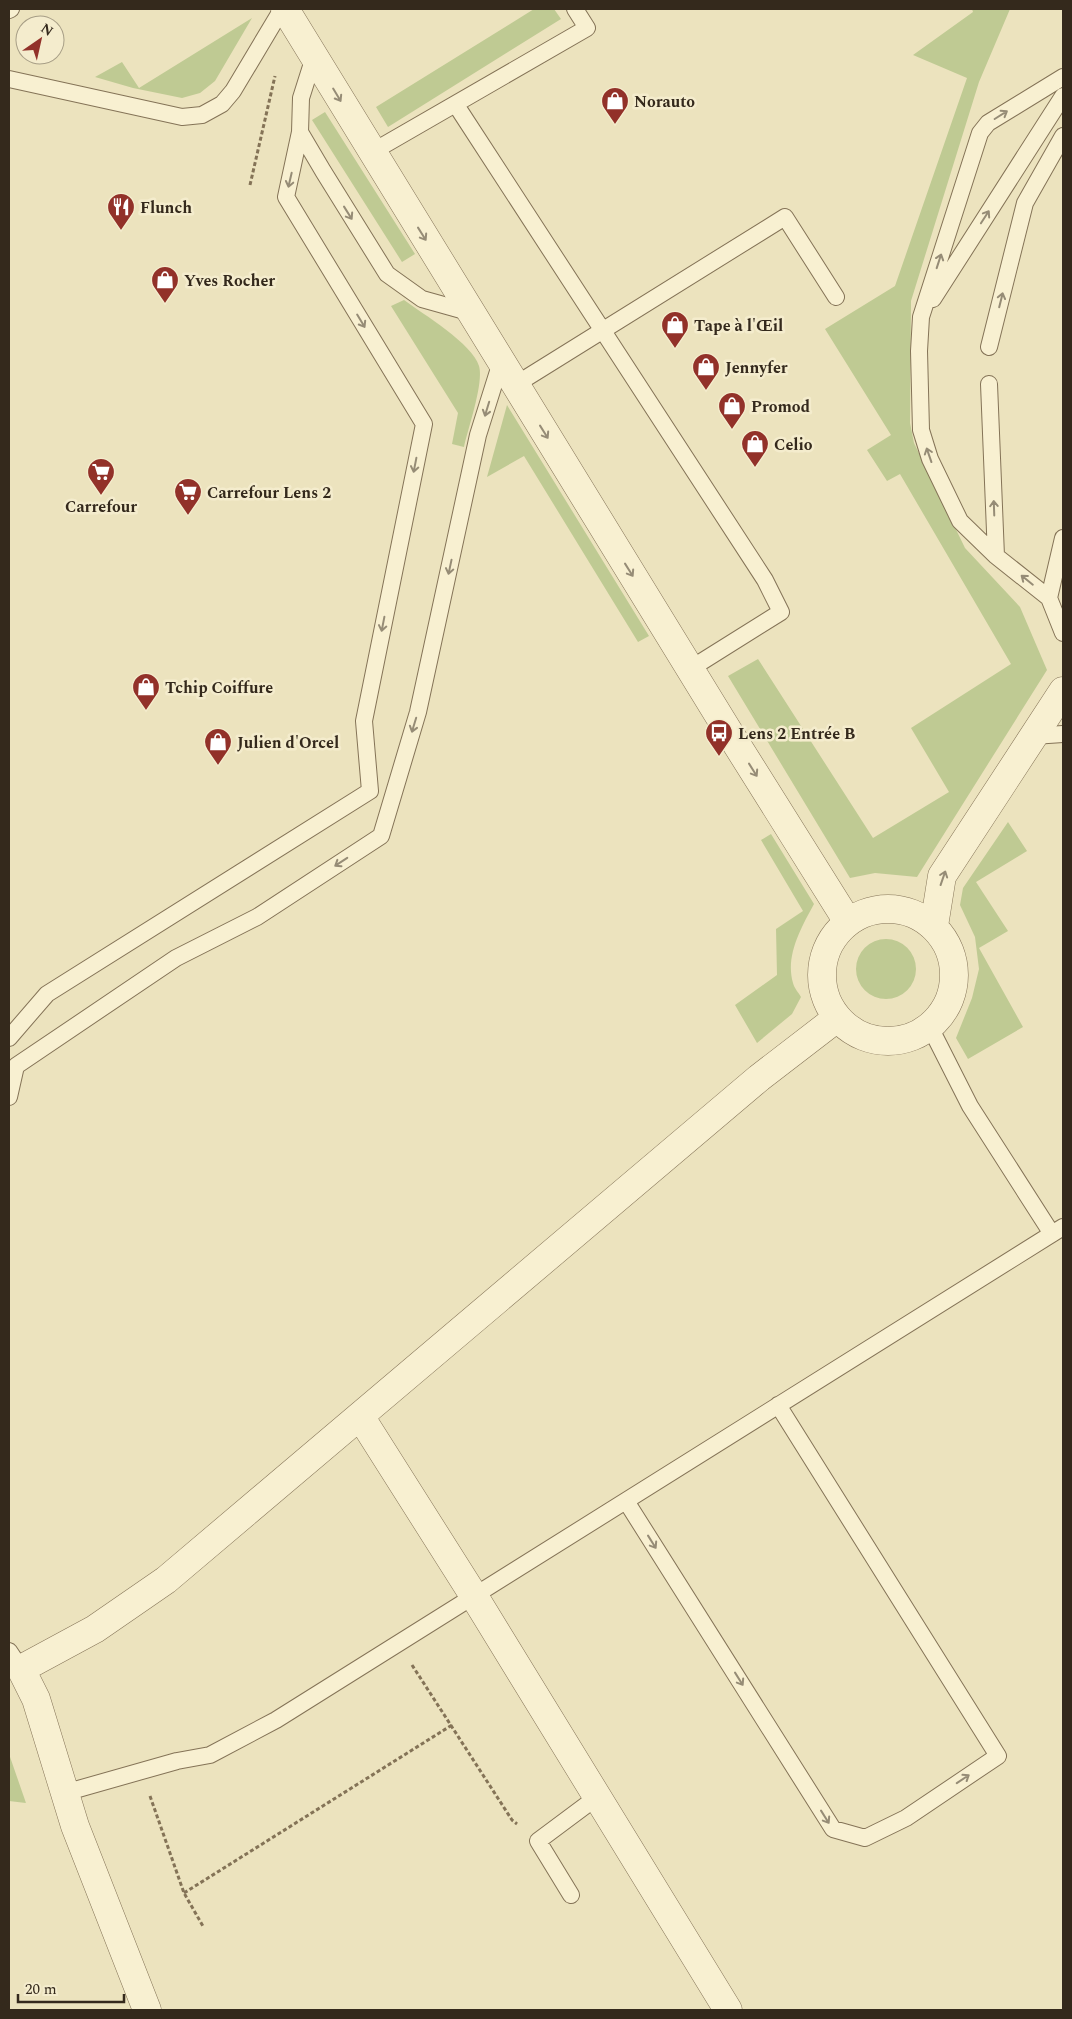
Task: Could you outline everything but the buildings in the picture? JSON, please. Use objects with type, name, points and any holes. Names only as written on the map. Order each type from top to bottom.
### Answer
[{"type":"street","points":[[284,9],[848,922]]},
{"type":"street","points":[[934,926],[942,876],[1063,690]]},
{"type":"street","points":[[892,908],[914,913],[934,926],[947,944],[954,966],[953,989],[945,1010],[930,1028],[912,1037],[892,1042],[872,1040],[853,1032],[837,1018],[826,1000],[821,979],[824,957],[833,937],[848,922],[868,911],[892,908]]},
{"type":"street","points":[[147,2010],[64,1793],[36,1699],[13,1662],[95,1629],[166,1580],[759,1078],[837,1018]]},
{"type":"street","points":[[360,1416],[474,1596],[728,2010]]},
{"type":"lane","points":[[9,79],[182,117],[202,115],[222,104],[233,91],[284,9]]},
{"type":"lane","points":[[372,152],[587,28],[575,9]]},
{"type":"lane","points":[[9,1038],[47,994],[370,791],[364,721],[424,424],[286,197],[300,132],[301,98],[307,46]]},
{"type":"lane","points":[[1063,77],[988,123],[980,133],[921,317],[919,351],[922,430],[930,459],[960,521],[996,556],[1049,598],[1063,633]]},
{"type":"lane","points":[[921,317],[1063,96]]},
{"type":"lane","points":[[456,105],[764,580],[781,612],[690,669]]},
{"type":"lane","points":[[300,132],[386,274],[422,299],[472,313]]},
{"type":"lane","points":[[989,348],[1025,203],[1063,136]]},
{"type":"lane","points":[[515,385],[785,217],[836,297]]},
{"type":"lane","points":[[9,1097],[16,1066],[176,958],[257,917],[381,836],[418,712],[478,435],[501,362]]},
{"type":"lane","points":[[989,384],[996,556]]},
{"type":"lane","points":[[1049,598],[1063,538]]},
{"type":"lane","points":[[1033,736],[1063,734]]},
{"type":"lane","points":[[64,1793],[177,1761],[210,1755],[276,1720],[1058,1230],[970,1106],[930,1028]]},
{"type":"lane","points":[[626,1501],[833,1829],[865,1838],[906,1818],[998,1756],[778,1405]]},
{"type":"lane","points":[[571,1895],[538,1841],[597,1797]]},
{"type":"path","points":[[250,185],[280,53],[307,46]]},
{"type":"path","points":[[398,1643],[512,1820],[538,1841]]},
{"type":"path","points":[[184,1892],[452,1725]]},
{"type":"path","points":[[177,1761],[148,1790],[184,1892],[204,1928]]},
{"type":"green space","points":[[534,9],[554,9],[561,19],[388,127],[376,107]]},
{"type":"green space","points":[[972,9],[1010,9],[979,82],[911,301],[910,423],[914,443],[965,548],[1020,607],[1047,670],[917,877],[875,873],[850,878],[728,676],[758,659],[873,838],[949,792],[911,728],[1011,664],[900,474],[887,481],[867,450],[891,435],[825,329],[895,286],[967,78],[913,55],[973,12]]},
{"type":"green space","points":[[252,18],[215,81],[200,93],[182,98],[133,88],[95,77],[122,62],[139,88]]},
{"type":"green space","points":[[325,112],[415,254],[402,262],[312,120]]},
{"type":"green space","points":[[404,300],[458,339],[475,357],[479,366],[478,394],[464,447],[452,444],[458,413],[391,306]]},
{"type":"green space","points":[[507,405],[649,636],[638,642],[524,456],[487,477]]},
{"type":"green space","points":[[1008,822],[1027,851],[976,882],[1008,931],[979,948],[1023,1027],[968,1059],[956,1038],[972,998],[979,969],[975,937],[960,905],[963,888]]},
{"type":"green space","points":[[771,834],[814,904],[796,942],[791,963],[794,987],[801,997],[792,1014],[757,1043],[735,1005],[777,975],[776,929],[803,911],[761,840]]},
{"type":"green space","points":[[880,939],[892,939],[908,947],[914,957],[916,969],[914,981],[908,991],[892,999],[880,999],[864,991],[856,975],[856,963],[864,947]]},
{"type":"green space","points":[[9,1754],[26,1803],[9,1801]]},
{"type":"place","name":"Norauto","points":[[615,125]]},
{"type":"place","name":"Flunch","points":[[121,231]]},
{"type":"place","name":"Yves Rocher","points":[[165,304]]},
{"type":"place","name":"Tape à l'Œil","points":[[675,349]]},
{"type":"place","name":"Jennyfer","points":[[706,391]]},
{"type":"place","name":"Promod","points":[[732,430]]},
{"type":"place","name":"Celio","points":[[755,468]]},
{"type":"place","name":"Carrefour","points":[[101,496]]},
{"type":"place","name":"Carrefour Lens 2","points":[[188,516]]},
{"type":"place","name":"Tchip Coiffure","points":[[146,711]]},
{"type":"place","name":"Lens 2 Entrée B","points":[[719,757]]},
{"type":"place","name":"Julien d'Orcel","points":[[218,766]]}]
